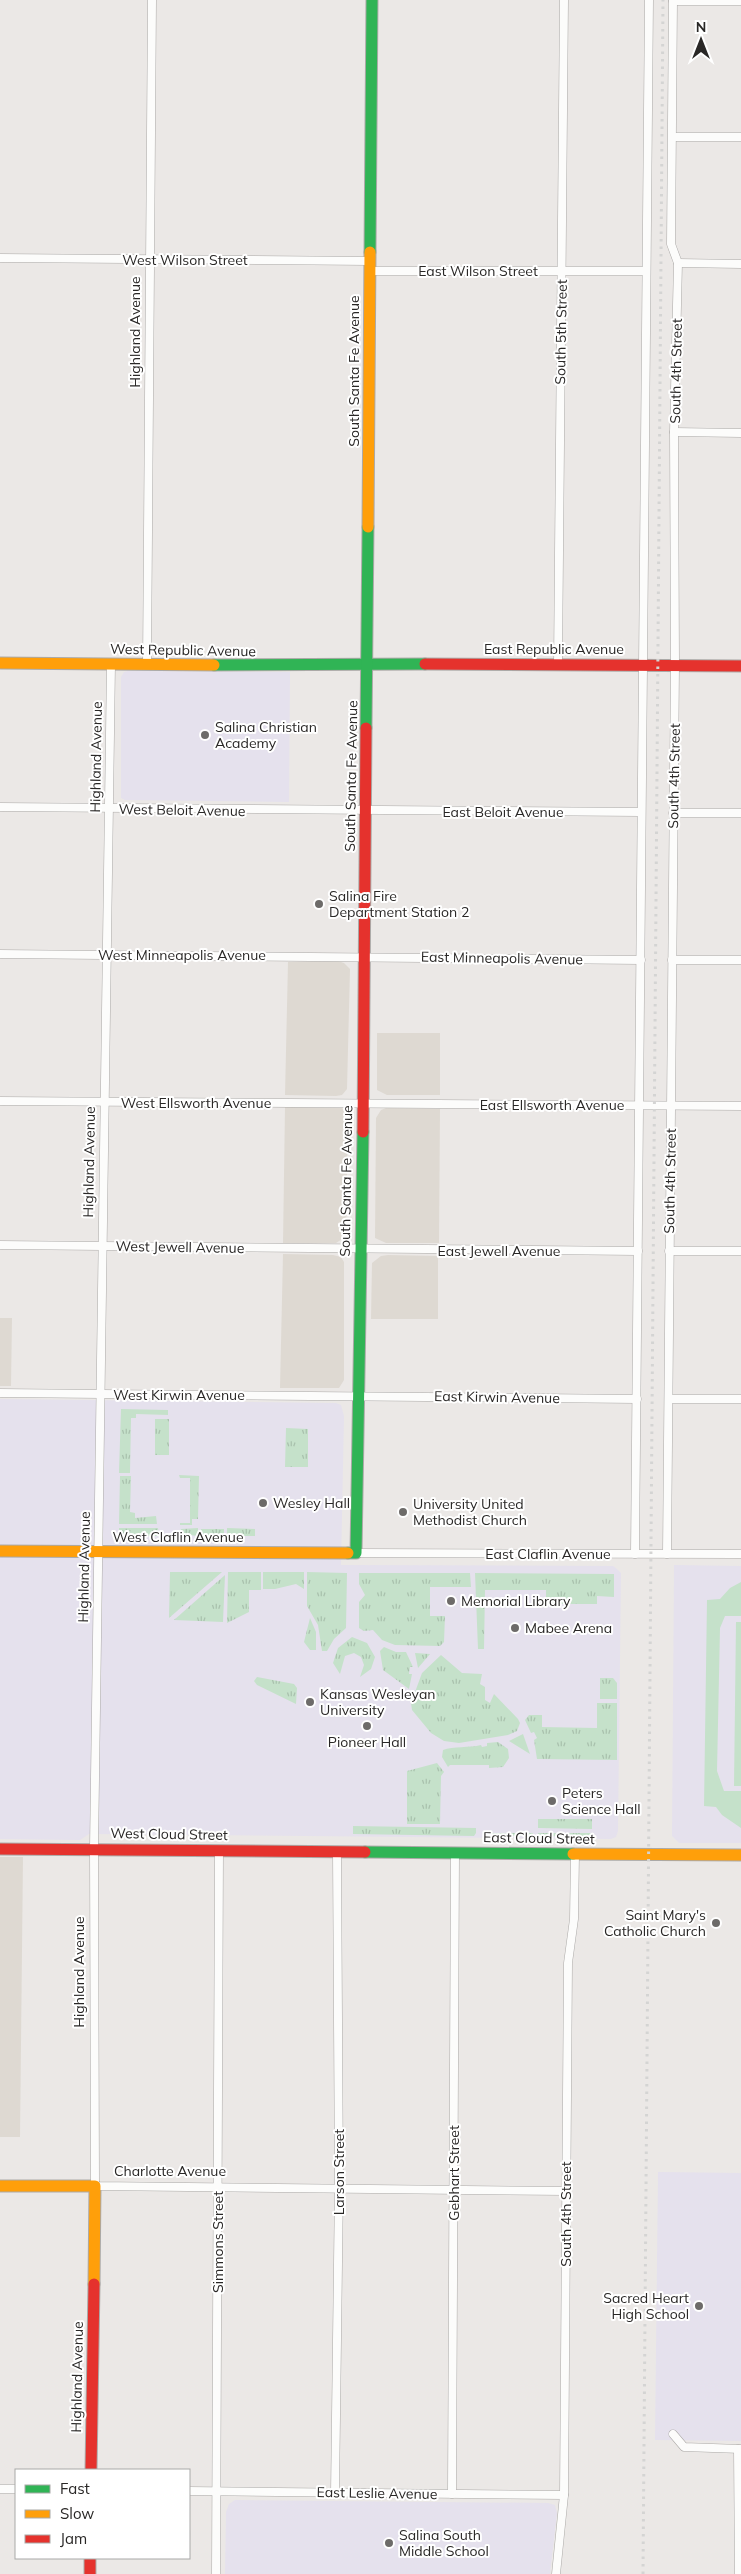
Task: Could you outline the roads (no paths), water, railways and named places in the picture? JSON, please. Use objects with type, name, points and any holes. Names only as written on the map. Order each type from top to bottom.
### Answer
[{"type":"main road","name":"South Santa Fe Avenue","points":[[356,1553],[363,1104],[372,0]]},
{"type":"main road","name":"West Republic Avenue","points":[[0,663],[367,666]]},
{"type":"main road","name":"East Republic Avenue","points":[[367,666],[372,664],[741,666]]},
{"type":"main road","name":"West Claflin Avenue","points":[[0,1551],[356,1553]]},
{"type":"main road","name":"West Cloud Street","points":[[0,1849],[94,1848],[337,1851]]},
{"type":"main road","name":"East Cloud Street","points":[[337,1851],[741,1854]]},
{"type":"main road","name":"Charlotte Avenue","points":[[0,2186],[95,2186]]},
{"type":"main road","name":"Highland Avenue","points":[[91,2469],[95,2186]]},
{"type":"main road","points":[[90,2559],[90,2574]]},
{"type":"street","name":"Highland Avenue","points":[[147,665],[152,0]]},
{"type":"street","name":"South 5th Street","points":[[558,664],[564,0]]},
{"type":"street","points":[[634,1554],[641,960],[641,665],[649,0]]},
{"type":"street","points":[[673,0],[741,1]]},
{"type":"street","name":"South 4th Street","points":[[667,1554],[668,1251],[675,665],[674,432],[678,263],[672,244],[673,0]]},
{"type":"street","points":[[672,137],[741,137]]},
{"type":"street","name":"West Wilson Street","points":[[0,258],[150,259],[370,266]]},
{"type":"street","points":[[678,263],[741,264]]},
{"type":"street","name":"East Wilson Street","points":[[370,266],[562,272],[646,271]]},
{"type":"street","points":[[674,432],[741,433]]},
{"type":"street","name":"Highland Avenue","points":[[95,2186],[94,1848],[111,664]]},
{"type":"street","name":"West Beloit Avenue","points":[[0,807],[365,812]]},
{"type":"street","name":"East Beloit Avenue","points":[[365,812],[641,812]]},
{"type":"street","points":[[673,813],[741,814]]},
{"type":"street","name":"West Minneapolis Avenue","points":[[0,954],[364,957]]},
{"type":"street","name":"East Minneapolis Avenue","points":[[364,957],[641,960]]},
{"type":"street","points":[[672,960],[741,960]]},
{"type":"street","name":"West Ellsworth Avenue","points":[[0,1101],[363,1104]]},
{"type":"street","name":"East Ellsworth Avenue","points":[[363,1104],[741,1106]]},
{"type":"street","name":"West Jewell Avenue","points":[[0,1245],[360,1250]]},
{"type":"street","name":"East Jewell Avenue","points":[[360,1250],[638,1251]]},
{"type":"street","points":[[668,1251],[741,1251]]},
{"type":"street","name":"West Kirwin Avenue","points":[[0,1393],[357,1396]]},
{"type":"street","name":"East Kirwin Avenue","points":[[357,1396],[637,1398]]},
{"type":"street","points":[[668,1399],[741,1399]]},
{"type":"street","name":"East Claflin Avenue","points":[[356,1553],[741,1554]]},
{"type":"street","name":"Simmons Street","points":[[216,2574],[219,1850]]},
{"type":"street","name":"Larson Street","points":[[335,2492],[339,2187],[337,1851]]},
{"type":"street","name":"Gebhart Street","points":[[452,2494],[455,1852]]},
{"type":"street","name":"South 4th Street","points":[[556,2574],[564,2495],[568,1963],[574,1919],[575,1854]]},
{"type":"street","name":"Charlotte Avenue","points":[[95,2186],[339,2187],[566,2191]]},
{"type":"street","points":[[673,2434],[684,2447],[740,2449],[739,2574]]},
{"type":"street","points":[[0,2489],[15,2489]]},
{"type":"street","name":"East Leslie Avenue","points":[[190,2491],[564,2495]]},
{"type":"railway","points":[[643,2574],[663,0]]},
{"type":"place","name":"Salina Christian Academy","points":[[205,735]]},
{"type":"place","name":"Salina Fire Department Station 2","points":[[319,904]]},
{"type":"place","name":"Wesley Hall","points":[[263,1503]]},
{"type":"place","name":"University United Methodist Church","points":[[403,1512]]},
{"type":"place","name":"Memorial Library","points":[[451,1601]]},
{"type":"place","name":"Mabee Arena","points":[[515,1628]]},
{"type":"place","name":"Kansas Wesleyan University","points":[[310,1702]]},
{"type":"place","name":"Pioneer Hall","points":[[367,1726]]},
{"type":"place","name":"Peters Science Hall","points":[[552,1801]]},
{"type":"place","name":"Saint Mary's Catholic Church","points":[[716,1923]]},
{"type":"place","name":"Sacred Heart High School","points":[[699,2306]]},
{"type":"place","name":"Salina South Middle School","points":[[389,2543]]}]
